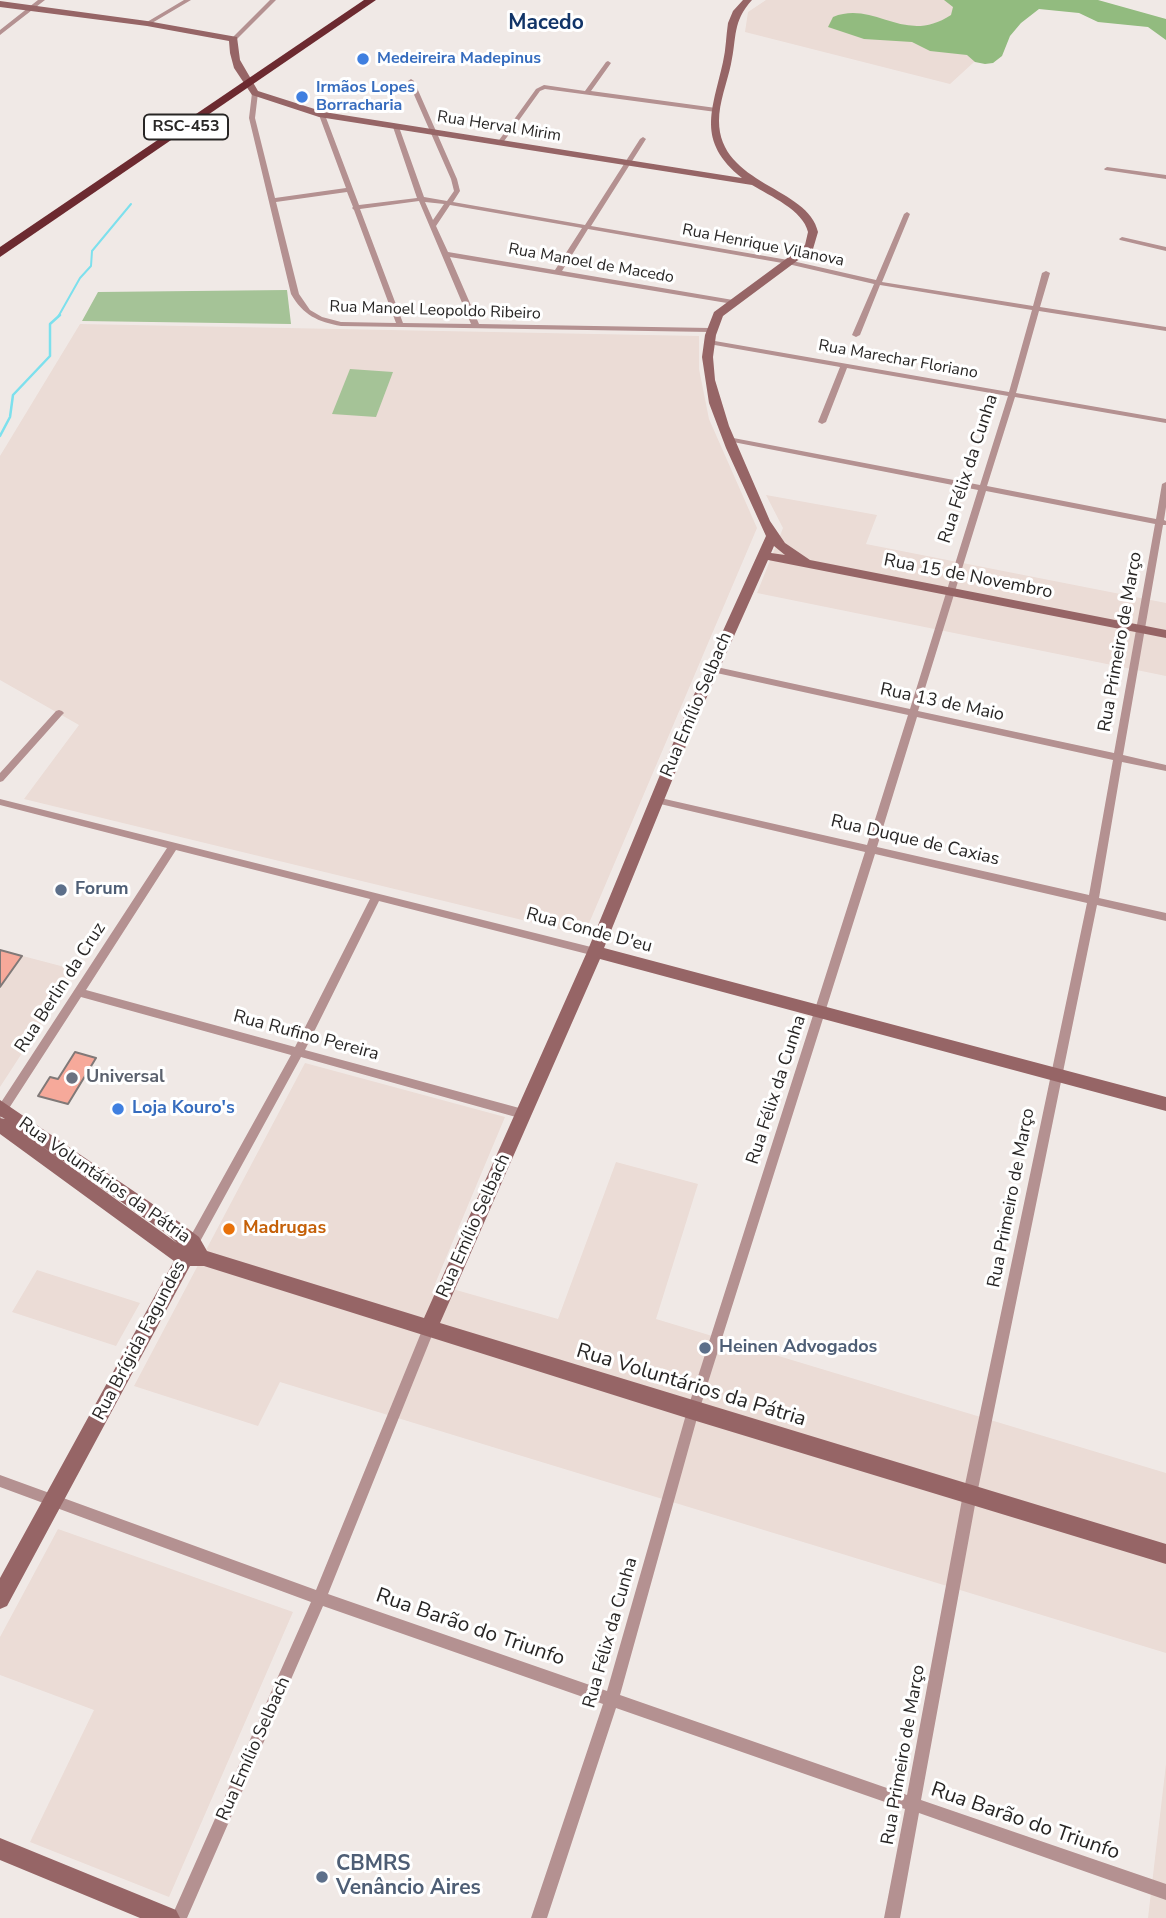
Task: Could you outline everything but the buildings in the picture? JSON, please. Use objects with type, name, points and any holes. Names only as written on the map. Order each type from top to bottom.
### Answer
[{"type":"highway","name":"RSC-453","points":[[0,253],[251,89],[371,0]]},
{"type":"main road","points":[[748,0],[734,15],[729,54],[716,110],[715,129],[718,143],[729,160],[752,182],[800,213],[812,226],[813,238],[808,247],[718,314],[710,330],[708,362],[716,410],[772,536],[790,554],[804,561]]},
{"type":"main road","points":[[0,4],[150,22],[234,39],[233,50],[251,89]]},
{"type":"main road","name":"Rua Herval Mirim","points":[[251,89],[322,115],[752,182]]},
{"type":"main road","name":"Rua Emílio Selbach","points":[[429,1328],[594,953],[656,800],[772,536]]},
{"type":"main road","name":"Rua 15 de Novembro","points":[[763,555],[1166,634]]},
{"type":"main road","name":"Rua Conde D'eu","points":[[594,953],[1166,1104]]},
{"type":"main road","name":"Rua Voluntários da Pátria","points":[[1,1114],[194,1253],[693,1412],[1166,1554]]},
{"type":"main road","name":"Rua Brígida Fagundes","points":[[0,1598],[194,1253]]},
{"type":"main road","points":[[0,1849],[168,1918]]},
{"type":"street","points":[[0,33],[42,0]]},
{"type":"street","points":[[150,22],[188,0]]},
{"type":"street","points":[[234,39],[274,0]]},
{"type":"street","points":[[587,91],[608,62]]},
{"type":"street","points":[[411,81],[457,191],[433,225]]},
{"type":"street","points":[[500,143],[538,90],[544,86],[716,110]]},
{"type":"street","name":"Rua Manoel Leopoldo Ribeiro","points":[[251,89],[252,118],[295,294],[302,307],[314,318],[326,322],[400,325],[710,330]]},
{"type":"street","points":[[322,115],[400,325]]},
{"type":"street","points":[[396,127],[421,199],[476,326]]},
{"type":"street","points":[[557,272],[643,139]]},
{"type":"street","points":[[1107,169],[1166,177]]},
{"type":"street","points":[[272,200],[349,190]]},
{"type":"street","name":"Rua Henrique Vilanova","points":[[355,208],[421,199],[449,203],[788,262],[878,283],[1166,330]]},
{"type":"street","points":[[856,335],[907,214]]},
{"type":"street","points":[[1122,239],[1166,249]]},
{"type":"street","name":"Rua Manoel de Macedo","points":[[445,254],[733,302]]},
{"type":"street","name":"Rua Félix da Cunha","points":[[539,1918],[612,1699],[693,1412],[820,1014],[948,592],[1012,394],[1046,273]]},
{"type":"street","name":"Rua Marechar Floriano","points":[[709,342],[1166,421]]},
{"type":"street","points":[[822,422],[845,365]]},
{"type":"street","points":[[727,439],[1163,523]]},
{"type":"street","name":"Rua Primeiro de Março","points":[[891,1918],[970,1494],[1054,1075],[1093,900],[1141,629],[1163,523],[1166,484]]},
{"type":"street","name":"Rua 13 de Maio","points":[[712,669],[1166,768]]},
{"type":"street","points":[[0,779],[59,713]]},
{"type":"street","name":"Rua Duque de Caxias","points":[[656,800],[1166,917]]},
{"type":"street","name":"Rua Conde D'eu","points":[[0,802],[594,953]]},
{"type":"street","name":"Rua Berlin da Cruz","points":[[1,1114],[173,846]]},
{"type":"street","name":"Rua Brígida Fagundes","points":[[194,1253],[376,897]]},
{"type":"street","name":"Rua Rufino Pereira","points":[[79,992],[523,1114]]},
{"type":"street","name":"Rua Emílio Selbach","points":[[179,1918],[320,1598],[429,1328]]},
{"type":"street","name":"Rua Barão do Triunfo","points":[[0,1481],[320,1598],[1166,1892]]},
{"type":"shaded area","points":[[766,0],[1042,0],[950,84],[745,32],[748,12]]},
{"type":"shaded area","points":[[80,324],[699,336],[699,369],[709,419],[757,528],[584,935],[24,799],[79,725],[0,680],[0,456]]},
{"type":"shaded area","points":[[766,495],[877,515],[866,544],[1166,603],[1166,676],[757,593],[783,528]]},
{"type":"shaded area","points":[[0,950],[76,970],[0,1087]]},
{"type":"shaded area","points":[[305,1063],[505,1117],[435,1284],[558,1319],[616,1162],[698,1184],[656,1319],[1166,1473],[1166,1653],[280,1382],[258,1426],[134,1386]]},
{"type":"shaded area","points":[[37,1270],[140,1303],[116,1346],[12,1312]]},
{"type":"shaded area","points":[[58,1529],[293,1612],[169,1897],[30,1842],[94,1710],[0,1675],[0,1637]]},
{"type":"shaded area","points":[[1166,1764],[1166,1918],[1148,1918]]},
{"type":"green space","points":[[944,0],[1098,0],[1166,19],[1166,40],[1148,27],[1098,22],[1079,13],[1039,9],[1010,36],[1002,56],[993,63],[985,64],[975,62],[967,55],[930,51],[912,42],[864,39],[828,27],[833,17],[848,13],[863,14],[904,25],[934,23],[951,15],[953,7]]},
{"type":"green space","points":[[287,290],[291,324],[82,321],[98,292]]},
{"type":"green space","points":[[350,369],[393,372],[376,417],[332,414]]},
{"type":"waterway","points":[[58,317],[80,278],[91,266],[92,251],[131,204]]},
{"type":"waterway","points":[[0,436],[10,417],[13,395],[50,356],[50,324],[58,317]]},
{"type":"place","name":"Medeireira Madepinus","points":[[363,59]]},
{"type":"place","name":"Irmãos Lopes Borracharia","points":[[302,97]]},
{"type":"place","name":"Forum","points":[[61,890]]},
{"type":"place","name":"Universal","points":[[72,1078]]},
{"type":"place","name":"Loja Kouro's","points":[[118,1109]]},
{"type":"place","name":"Madrugas","points":[[229,1229]]},
{"type":"place","name":"Heinen Advogados","points":[[705,1348]]},
{"type":"place","name":"CBMRS Venâncio Aires","points":[[322,1877]]},
{"type":"district","name":"Macedo","points":[[546,24]]}]
